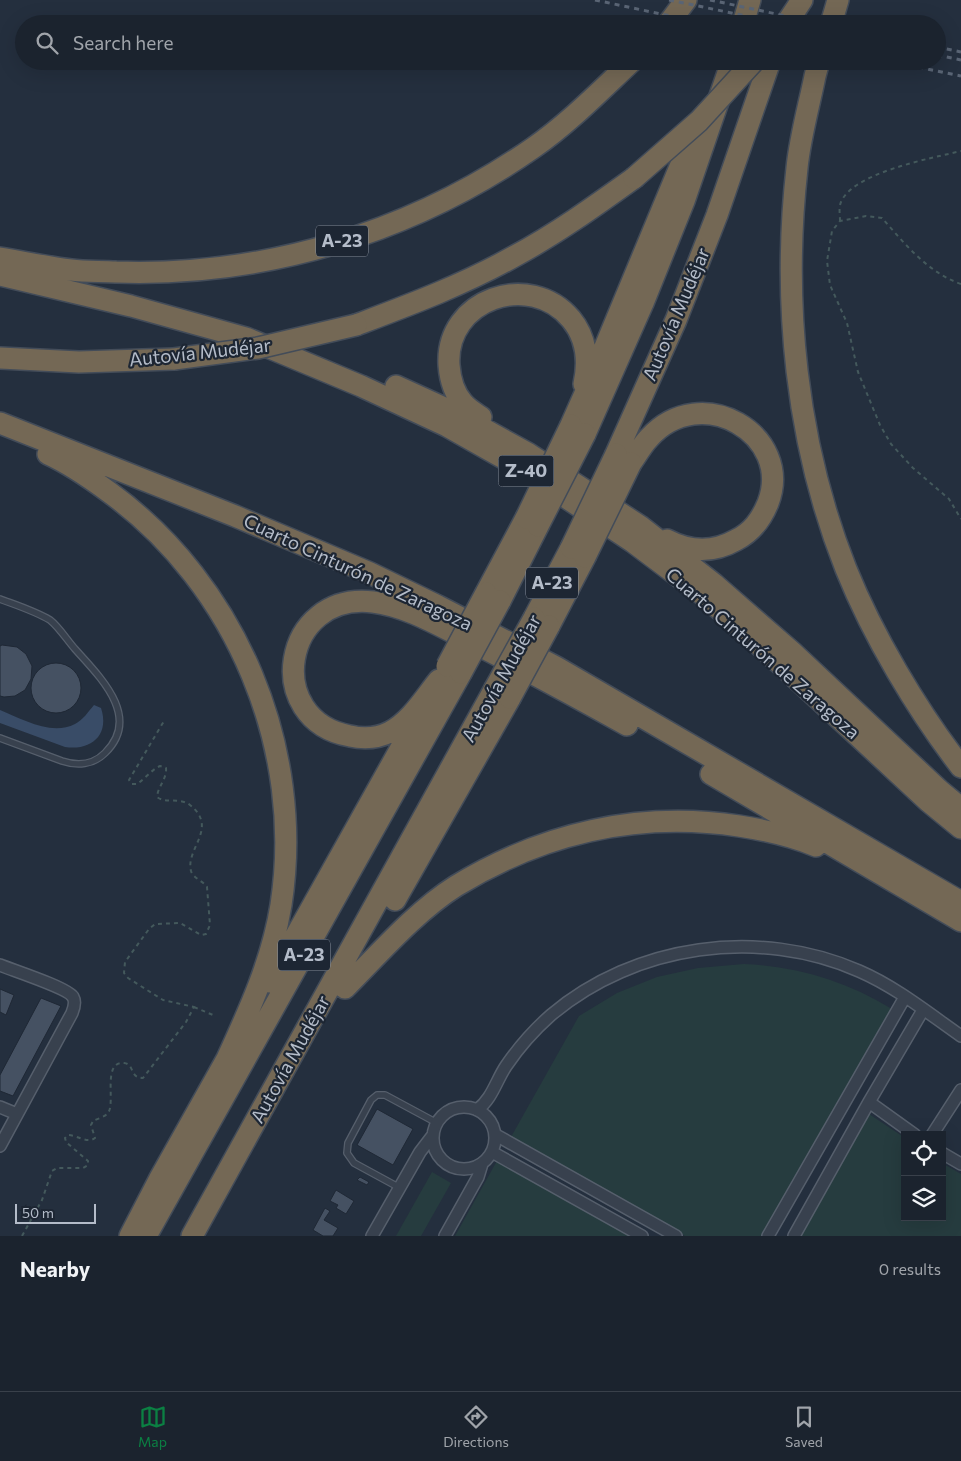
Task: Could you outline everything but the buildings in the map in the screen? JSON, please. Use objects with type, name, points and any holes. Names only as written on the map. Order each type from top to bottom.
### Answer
[{"type":"highway","points":[[675,15],[686,0]]},
{"type":"highway","points":[[746,15],[750,0]]},
{"type":"highway","points":[[785,15],[789,0]]},
{"type":"highway","points":[[792,15],[802,0]]},
{"type":"highway","points":[[834,15],[838,0]]},
{"type":"highway","name":"A-23","points":[[0,258],[72,270],[154,273],[244,265],[324,247],[387,227],[468,188],[502,168],[560,127],[622,70]]},
{"type":"highway","name":"Autovía Mudéjar","points":[[146,1236],[449,673],[493,597],[532,522],[578,422],[643,303],[676,220],[728,70]]},
{"type":"highway","name":"Autovía Mudéjar","points":[[0,358],[79,362],[174,359],[258,348],[356,325],[432,297],[512,258],[571,223],[634,178],[757,70]]},
{"type":"highway","name":"Autovía Mudéjar","points":[[192,1236],[502,694],[578,553],[624,458],[718,215],[762,70]]},
{"type":"highway","points":[[817,70],[797,167],[791,245],[792,322],[800,395],[809,443],[831,528],[863,607],[906,687],[961,767]]},
{"type":"highway","name":"Cuarto Cinturón de Zaragoza","points":[[0,275],[131,306],[246,338],[361,386],[447,426],[524,469],[633,542],[706,597],[928,801],[961,828]]},
{"type":"highway","points":[[529,454],[464,404],[452,384],[449,360],[453,337],[472,311],[493,299],[521,294],[547,300],[566,313],[578,330],[586,349],[587,362],[578,422]]},
{"type":"highway","points":[[131,306],[248,330],[364,372],[452,412],[529,454],[640,526],[714,584],[792,652],[939,790],[961,808]]},
{"type":"highway","points":[[624,458],[670,421],[698,413],[711,413],[737,422],[748,431],[761,445],[771,471],[770,498],[765,511],[758,523],[750,531],[731,543],[708,550],[691,549],[671,542],[640,526]]},
{"type":"highway","name":"Cuarto Cinturón de Zaragoza","points":[[0,423],[235,516],[370,573],[438,606],[556,667],[961,902]]},
{"type":"highway","points":[[0,433],[56,458],[93,480],[131,508],[170,545],[225,620],[248,664],[264,706],[277,753],[284,801],[285,852],[281,905],[268,962],[254,1000],[226,1062]]},
{"type":"highway","points":[[449,673],[399,726],[390,732],[377,736],[354,737],[329,730],[318,723],[302,704],[296,692],[293,677],[294,653],[302,634],[316,618],[330,608],[355,602],[371,602],[386,604],[406,611],[556,685],[640,732],[961,921]]},
{"type":"highway","points":[[130,1236],[159,1180],[449,673]]},
{"type":"highway","points":[[207,1236],[344,988],[502,694]]},
{"type":"highway","points":[[344,988],[418,916],[455,887],[501,861],[550,842],[601,828],[657,822],[706,821],[760,829],[805,841],[876,872]]},
{"type":"street","points":[[477,1110],[486,1103],[504,1068],[523,1043],[552,1015],[575,997],[630,969],[666,956],[692,951],[724,947],[792,950],[838,962],[889,986],[961,1036]]},
{"type":"street","points":[[0,965],[64,990],[73,997],[74,1001],[72,1013],[0,1146]]},
{"type":"street","points":[[768,1236],[905,997]]},
{"type":"street","points":[[794,1236],[868,1102],[923,1010]]},
{"type":"street","points":[[935,1131],[961,1090]]},
{"type":"street","points":[[868,1102],[908,1131]]},
{"type":"street","points":[[0,1107],[17,1114]]},
{"type":"street","points":[[372,1236],[420,1152],[433,1135],[441,1117],[454,1109],[469,1107],[477,1110],[491,1122],[496,1135],[492,1152],[482,1164],[478,1177],[445,1236]]},
{"type":"street","points":[[433,1135],[436,1150],[440,1157],[452,1167],[467,1169],[482,1164]]},
{"type":"street","points":[[496,1135],[676,1236]]},
{"type":"street","points":[[492,1152],[641,1236],[649,1221]]},
{"type":"street","points":[[946,1155],[961,1164]]},
{"type":"lane","points":[[0,599],[51,621],[101,678],[117,706],[120,722],[115,741],[110,749],[103,756],[86,763],[78,764],[62,761],[0,738]]},
{"type":"lane","points":[[400,1188],[354,1162],[347,1153],[348,1142],[371,1100],[377,1095],[386,1095],[437,1123]]},
{"type":"path","points":[[961,151],[876,174],[848,192],[840,205],[840,221],[832,231],[827,261],[830,285],[847,323],[862,381],[880,425],[891,444],[914,468],[949,499],[961,518]]},
{"type":"path","points":[[840,221],[866,216],[882,218],[925,264],[961,284]]},
{"type":"path","points":[[164,721],[129,780],[132,784],[137,784],[144,780],[153,769],[160,766],[166,768],[167,775],[158,790],[157,797],[160,800],[179,800],[188,803],[199,816],[202,832],[191,861],[191,870],[194,876],[204,882],[207,887],[210,924],[206,934],[201,935],[180,923],[155,924],[125,962],[124,973],[128,978],[163,1000],[194,1007],[213,1015]]},
{"type":"path","points":[[22,1236],[42,1200],[52,1171],[57,1168],[83,1168],[88,1165],[88,1161],[66,1142],[65,1138],[68,1135],[73,1135],[88,1141],[95,1138],[93,1121],[108,1114],[110,1108],[110,1084],[115,1066],[120,1063],[126,1063],[130,1066],[134,1076],[143,1078],[186,1022],[194,1007]]},
{"type":"green space","points":[[744,964],[783,968],[821,977],[857,990],[892,1009],[763,1236],[685,1236],[511,1137],[579,1016],[617,993],[657,977],[698,968]]},
{"type":"green space","points":[[869,1114],[901,1135],[901,1221],[946,1221],[946,1165],[961,1174],[961,1236],[800,1236]]},
{"type":"green space","points":[[498,1159],[633,1236],[455,1236]]},
{"type":"green space","points":[[432,1172],[451,1183],[421,1236],[396,1236]]},
{"type":"water","points":[[94,705],[101,708],[103,726],[100,733],[90,744],[74,748],[65,747],[0,723],[0,710],[37,725],[56,728],[66,727],[75,724]]},
{"type":"railway","points":[[595,0],[666,15]]},
{"type":"railway","points":[[669,0],[742,15]]},
{"type":"railway","points":[[710,0],[781,15]]},
{"type":"railway","points":[[946,49],[961,52]]},
{"type":"railway","points":[[946,57],[961,60]]},
{"type":"railway","points":[[932,70],[961,76]]}]
